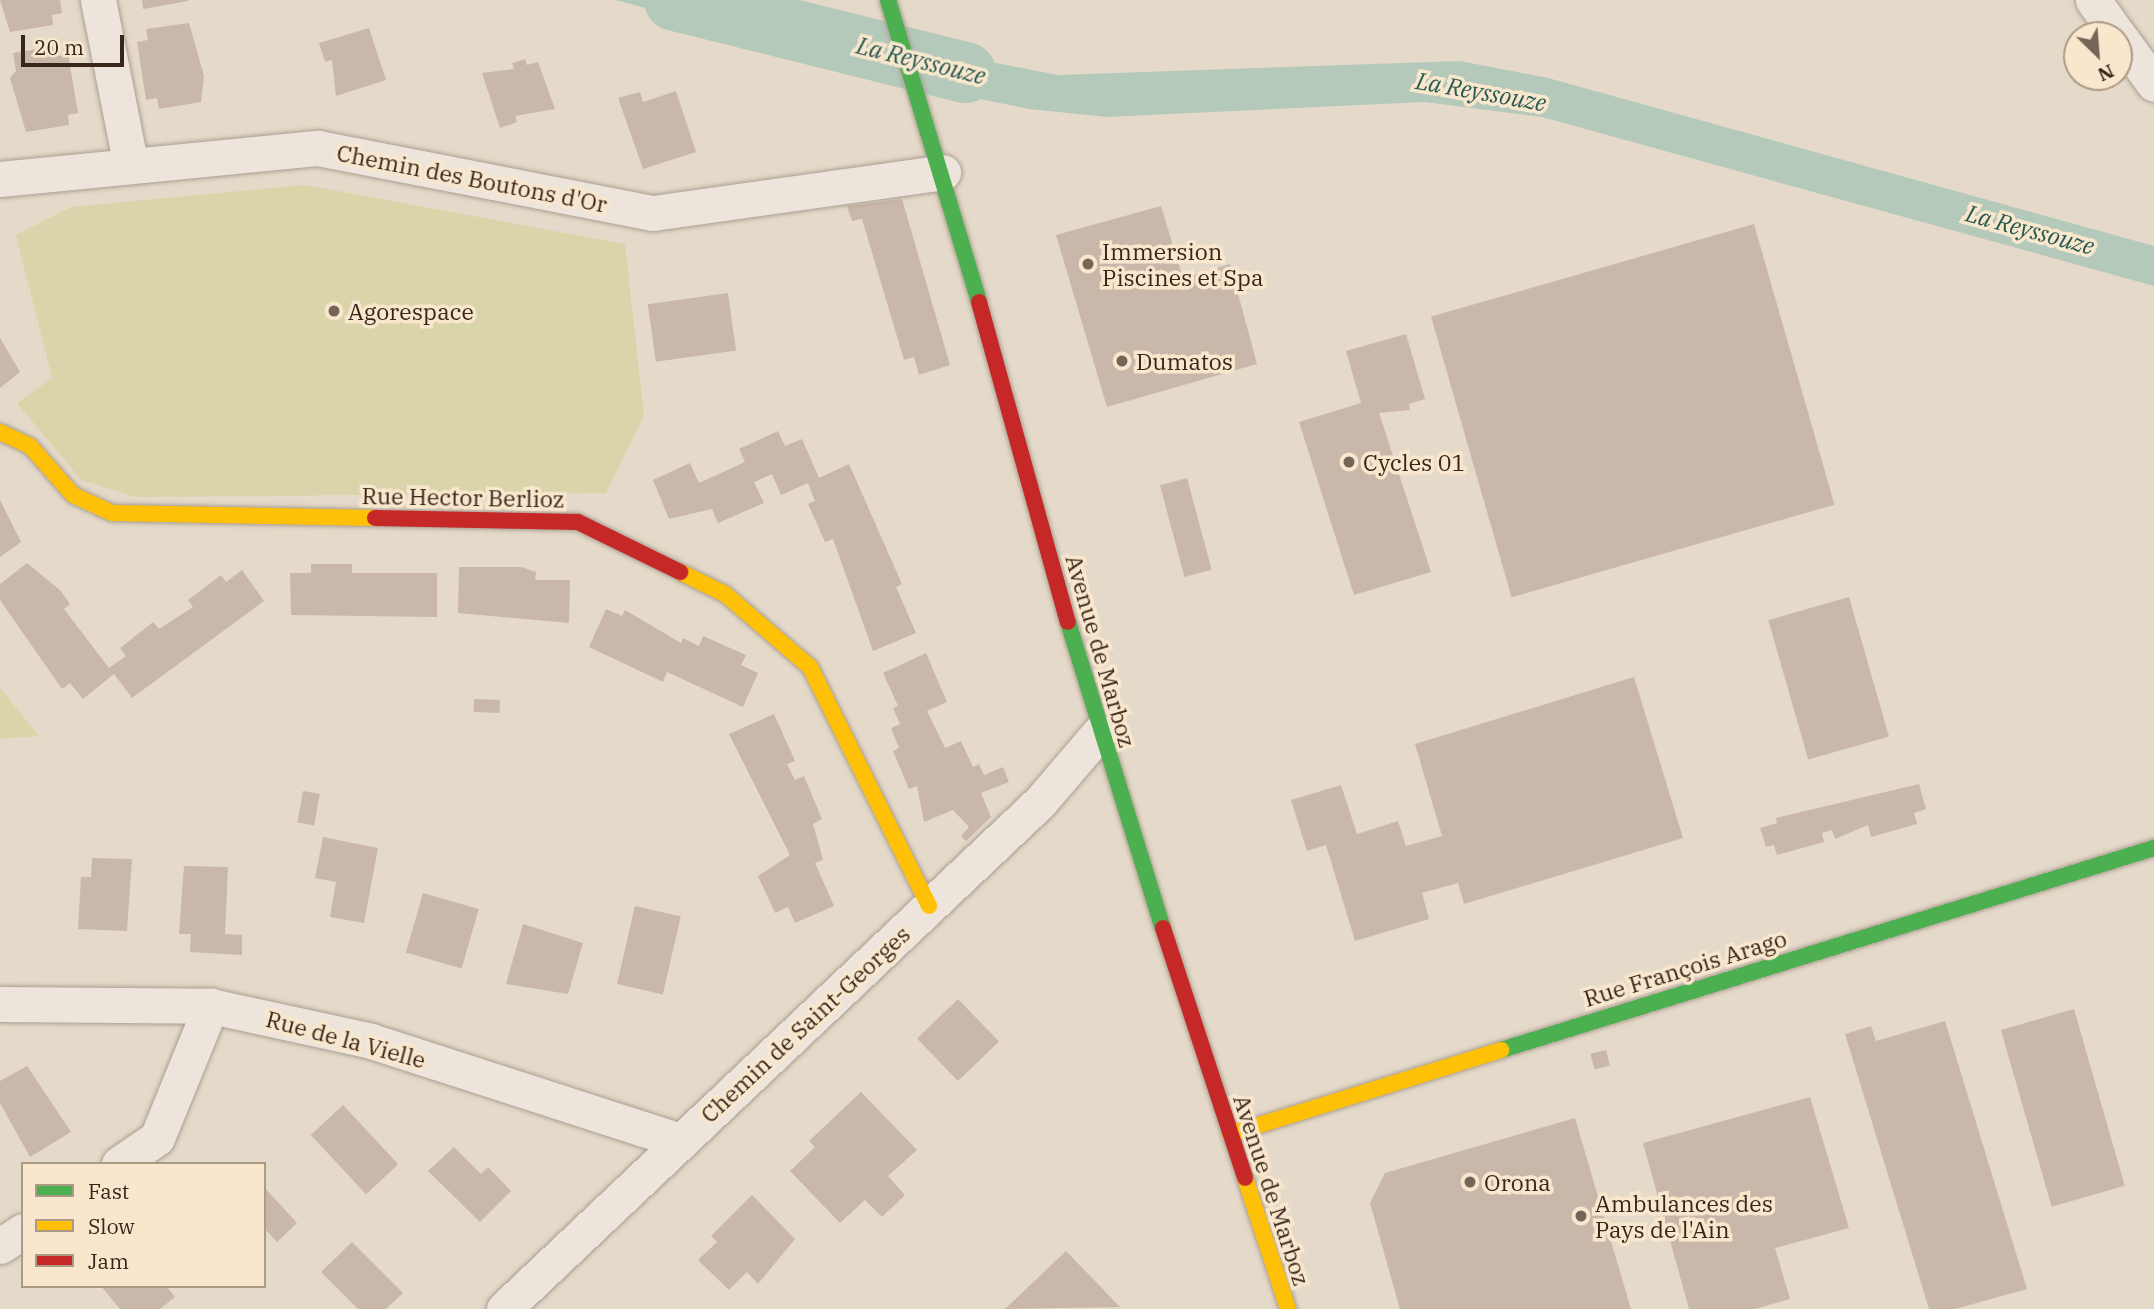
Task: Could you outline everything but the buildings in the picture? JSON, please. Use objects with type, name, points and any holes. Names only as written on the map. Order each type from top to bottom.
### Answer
[{"type":"street","points":[[98,0],[131,166]]},
{"type":"street","name":"Avenue de Marboz","points":[[888,0],[943,172],[1099,733],[1287,1309]]},
{"type":"street","points":[[2093,0],[2109,21]]},
{"type":"street","points":[[2133,55],[2154,84]]},
{"type":"street","name":"Chemin des Boutons d'Or","points":[[0,179],[318,148],[653,213],[943,172]]},
{"type":"street","name":"Rue Hector Berlioz","points":[[0,432],[30,446],[73,495],[112,513],[578,522],[724,594],[810,667],[929,906]]},
{"type":"street","name":"Chemin de Saint-Georges","points":[[503,1309],[1040,802],[1099,733]]},
{"type":"street","name":"Rue François Arago","points":[[1230,1134],[2154,848]]},
{"type":"street","name":"Rue de la Vielle","points":[[0,1004],[211,1006],[371,1041],[681,1141]]},
{"type":"street","points":[[122,1162],[157,1138],[211,1006]]},
{"type":"street","points":[[0,1246],[21,1232]]},
{"type":"shaded area","name":"Agorespace","points":[[305,185],[625,244],[644,416],[606,493],[136,497],[81,480],[17,403],[52,378],[16,235],[71,207]]},
{"type":"shaded area","points":[[0,688],[39,736],[0,739]]},
{"type":"water","points":[[615,0],[731,0],[857,35],[869,67]]},
{"type":"water","points":[[914,47],[1058,75],[1460,61],[1548,78],[2154,246],[2154,286],[1542,117],[1425,102],[1107,117],[1029,109],[931,89]]},
{"type":"waterway","name":"La Reyssouze","points":[[674,0],[965,72]]},
{"type":"traffic: fast","points":[[888,0],[979,302]]},
{"type":"traffic: fast","points":[[1068,622],[1163,928]]},
{"type":"traffic: fast","points":[[1501,1050],[2154,848]]},
{"type":"traffic: slow","points":[[0,432],[30,446],[73,495],[112,513],[375,518]]},
{"type":"traffic: slow","points":[[680,572],[725,594],[810,667],[929,906]]},
{"type":"traffic: slow","points":[[1230,1134],[1501,1050]]},
{"type":"traffic: slow","points":[[1245,1178],[1288,1309]]},
{"type":"traffic: jam","points":[[979,302],[1068,622]]},
{"type":"traffic: jam","points":[[375,518],[578,522],[680,572]]},
{"type":"traffic: jam","points":[[1163,928],[1245,1178]]},
{"type":"place","name":"Immersion Piscines et Spa","points":[[1088,264]]},
{"type":"place","name":"Agorespace","points":[[334,311]]},
{"type":"place","name":"Dumatos","points":[[1122,361]]},
{"type":"place","name":"Cycles 01","points":[[1349,462]]},
{"type":"place","name":"Orona","points":[[1470,1182]]},
{"type":"place","name":"Ambulances des Pays de l'Ain","points":[[1581,1216]]}]
